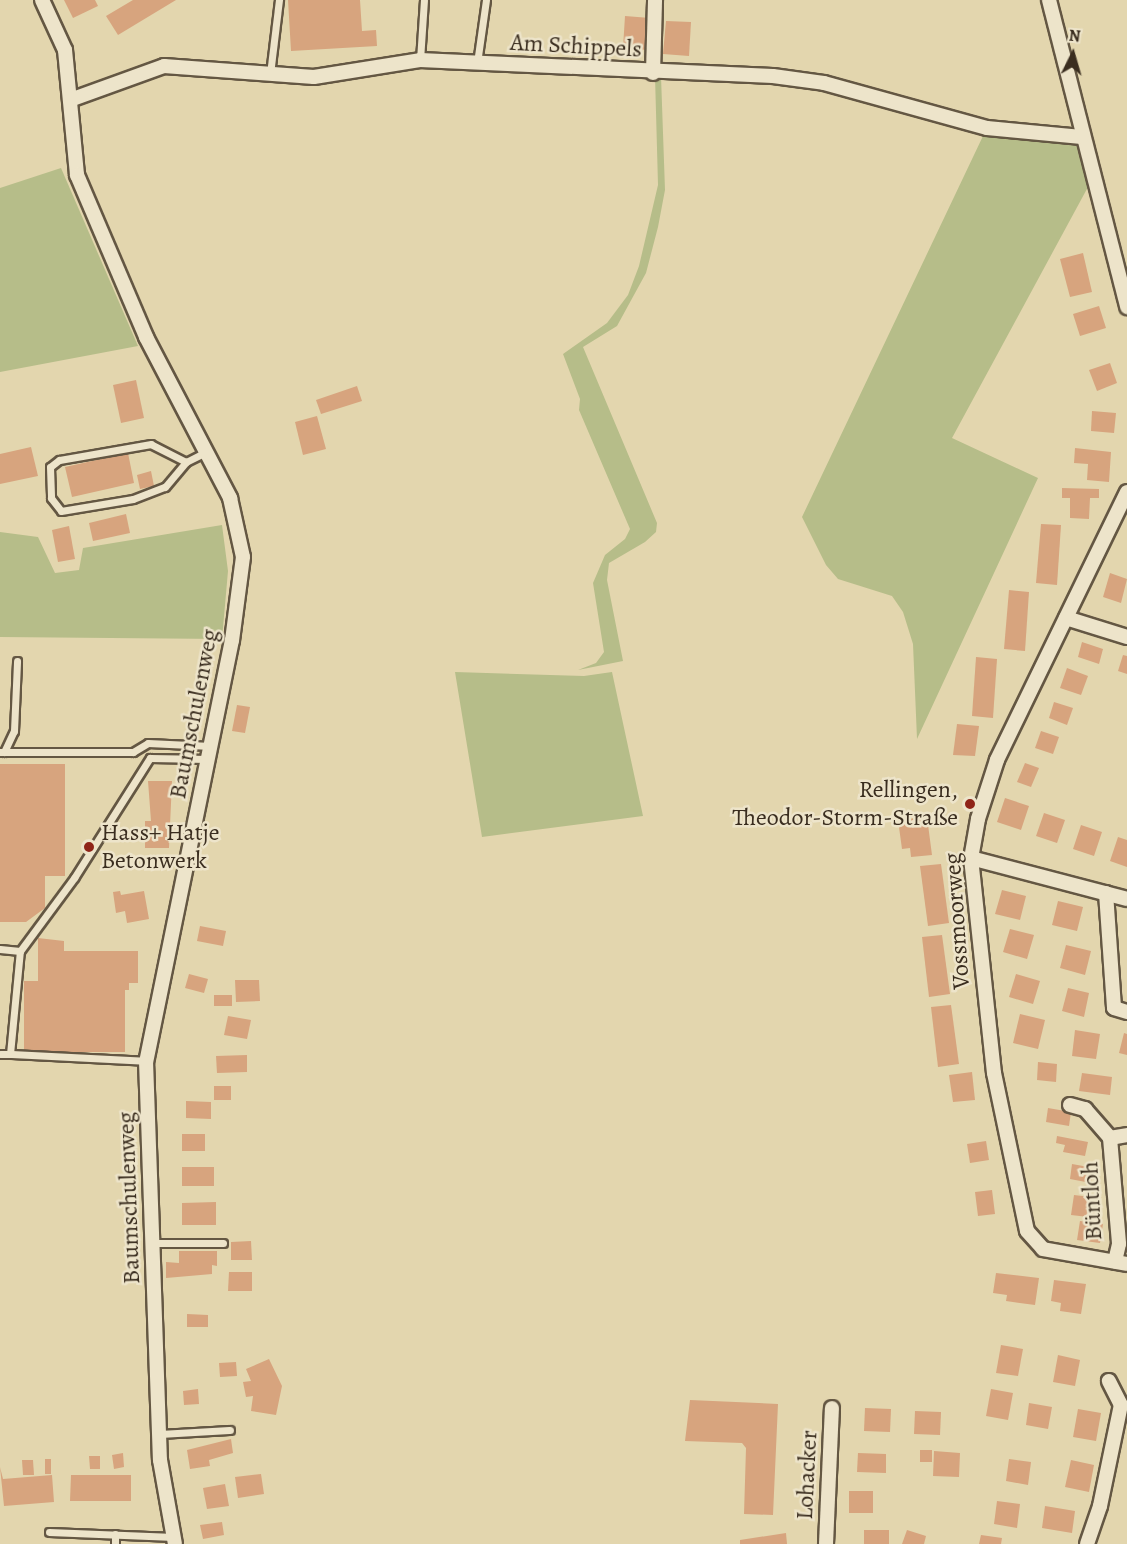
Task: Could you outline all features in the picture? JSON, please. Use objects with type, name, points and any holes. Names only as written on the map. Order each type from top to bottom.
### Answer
[{"type":"street","name":"Baumschulenweg","points":[[42,0],[65,50],[77,175],[146,337],[230,498],[243,557],[224,683],[146,1061],[159,1434],[175,1540]]},
{"type":"street","points":[[653,73],[655,0]]},
{"type":"street","points":[[1049,0],[1127,307]]},
{"type":"street","name":"Am Schippels","points":[[70,100],[164,66],[314,77],[420,60],[653,73],[773,76],[824,83],[987,128],[1082,137]]},
{"type":"street","name":"Vossmoorweg","points":[[1121,1263],[1043,1249],[1027,1231],[994,1073],[971,858],[978,819],[997,760],[1127,492]]},
{"type":"street","points":[[1066,618],[1127,636]]},
{"type":"street","points":[[971,858],[1127,899]]},
{"type":"street","points":[[1106,893],[1114,1008],[1127,1012]]},
{"type":"street","name":"Büntloh","points":[[1070,1105],[1086,1109],[1110,1138],[1121,1263]]},
{"type":"street","name":"Büntloh","points":[[1110,1138],[1127,1135]]},
{"type":"street","points":[[1087,1544],[1100,1506],[1120,1405],[1109,1381]]},
{"type":"street","name":"Lohacker","points":[[826,1544],[832,1408]]},
{"type":"lane","points":[[270,74],[279,0]]},
{"type":"lane","points":[[420,60],[424,0]]},
{"type":"lane","points":[[477,64],[486,0]]},
{"type":"lane","points":[[186,462],[151,444],[59,460],[50,466],[51,498],[61,511],[133,499],[165,487],[186,462],[206,452]]},
{"type":"lane","points":[[17,661],[14,731],[2,752],[133,752],[148,743],[209,753]]},
{"type":"lane","points":[[10,1054],[20,951],[74,878],[150,759],[209,753]]},
{"type":"lane","points":[[0,950],[20,951]]},
{"type":"lane","points":[[0,1054],[146,1061]]},
{"type":"lane","points":[[153,1243],[224,1243]]},
{"type":"lane","points":[[159,1434],[230,1430]]},
{"type":"lane","points":[[49,1532],[115,1534],[175,1540]]},
{"type":"lane","points":[[115,1534],[115,1544]]},
{"type":"green space","points":[[655,76],[661,76],[665,190],[646,273],[617,326],[583,347],[657,523],[656,532],[645,542],[609,563],[607,580],[623,661],[578,670],[596,663],[604,652],[593,583],[605,555],[625,539],[630,529],[579,410],[580,399],[563,354],[607,323],[628,295],[639,266],[658,185]]},
{"type":"green space","points":[[983,136],[1077,144],[1088,187],[952,438],[1038,478],[917,739],[913,644],[903,612],[892,596],[838,579],[826,565],[802,517]]},
{"type":"green space","points":[[61,168],[138,346],[0,372],[0,188]]},
{"type":"green space","points":[[222,525],[228,571],[222,639],[0,637],[0,532],[38,537],[55,573],[79,570],[83,548]]},
{"type":"green space","points":[[455,672],[584,676],[612,672],[643,816],[482,837]]},
{"type":"building","points":[[64,0],[95,0],[98,6],[73,18]]},
{"type":"building","points":[[133,0],[176,0],[118,35],[106,16]]},
{"type":"building","points":[[288,0],[360,0],[362,31],[376,30],[377,46],[291,51]]},
{"type":"building","points":[[625,16],[650,18],[648,50],[623,48]]},
{"type":"building","points":[[666,21],[691,22],[689,56],[663,54]]},
{"type":"building","points":[[1083,253],[1092,292],[1070,297],[1060,259]]},
{"type":"building","points":[[1099,306],[1106,328],[1080,336],[1073,314]]},
{"type":"building","points":[[1110,363],[1117,383],[1097,391],[1089,370]]},
{"type":"building","points":[[136,380],[144,418],[121,423],[113,385]]},
{"type":"building","points":[[357,386],[362,401],[321,414],[316,400]]},
{"type":"building","points":[[1092,411],[1116,413],[1114,433],[1091,431]]},
{"type":"building","points":[[317,416],[326,449],[303,455],[295,422]]},
{"type":"building","points":[[31,447],[38,476],[0,484],[0,454]]},
{"type":"building","points":[[1075,448],[1111,452],[1109,482],[1087,480],[1088,464],[1074,463]]},
{"type":"building","points":[[128,453],[134,483],[72,497],[65,467]]},
{"type":"building","points":[[151,471],[154,486],[140,489],[137,475]]},
{"type":"building","points":[[1062,488],[1099,489],[1099,498],[1090,498],[1089,519],[1070,518],[1070,498],[1062,498]]},
{"type":"building","points":[[126,514],[130,533],[93,541],[89,523]]},
{"type":"building","points":[[1041,524],[1061,525],[1057,585],[1036,583]]},
{"type":"building","points":[[69,526],[75,559],[58,562],[52,530]]},
{"type":"building","points":[[1110,573],[1127,579],[1121,603],[1103,597]]},
{"type":"building","points":[[1009,590],[1029,592],[1025,651],[1004,649]]},
{"type":"building","points":[[1082,642],[1103,649],[1099,664],[1078,657]]},
{"type":"building","points":[[1123,655],[1127,656],[1127,674],[1118,671]]},
{"type":"building","points":[[976,657],[997,659],[993,718],[972,716]]},
{"type":"building","points":[[1067,668],[1088,676],[1081,695],[1060,688]]},
{"type":"building","points":[[1054,702],[1073,708],[1067,725],[1049,718]]},
{"type":"building","points":[[237,705],[250,707],[245,733],[232,731]]},
{"type":"building","points":[[957,724],[979,726],[975,756],[953,755]]},
{"type":"building","points":[[1041,731],[1059,737],[1053,754],[1035,748]]},
{"type":"building","points":[[1025,763],[1039,768],[1031,787],[1017,782]]},
{"type":"building","points":[[0,764],[65,764],[65,876],[45,876],[45,908],[26,922],[0,922]]},
{"type":"building","points":[[148,781],[172,781],[169,848],[145,848],[145,821],[151,821]]},
{"type":"building","points":[[1005,798],[1029,806],[1021,830],[997,822]]},
{"type":"building","points":[[1044,813],[1065,820],[1057,843],[1036,836]]},
{"type":"building","points":[[927,817],[932,855],[911,857],[910,848],[902,849],[898,820]]},
{"type":"building","points":[[1081,825],[1102,832],[1094,856],[1073,849]]},
{"type":"building","points":[[1118,837],[1127,840],[1127,867],[1110,861]]},
{"type":"building","points":[[941,864],[949,923],[928,926],[920,866]]},
{"type":"building","points":[[1002,890],[1026,896],[1020,920],[995,914]]},
{"type":"building","points":[[120,891],[121,895],[144,891],[149,919],[127,923],[125,911],[116,913],[113,892]]},
{"type":"building","points":[[1058,901],[1083,907],[1077,931],[1052,925]]},
{"type":"building","points":[[200,926],[226,931],[223,946],[197,941]]},
{"type":"building","points":[[1010,929],[1034,935],[1027,959],[1003,952]]},
{"type":"building","points":[[942,935],[950,994],[929,997],[922,937]]},
{"type":"building","points":[[38,938],[64,941],[64,951],[138,951],[138,983],[129,983],[129,990],[125,990],[125,1052],[24,1052],[24,981],[38,981]]},
{"type":"building","points":[[1066,945],[1091,951],[1085,975],[1060,968]]},
{"type":"building","points":[[189,974],[208,979],[204,993],[185,988]]},
{"type":"building","points":[[1016,974],[1040,981],[1033,1004],[1009,997]]},
{"type":"building","points":[[235,980],[259,980],[260,1001],[236,1002]]},
{"type":"building","points":[[1068,988],[1089,993],[1084,1017],[1062,1011]]},
{"type":"building","points":[[214,995],[232,995],[232,1006],[214,1006]]},
{"type":"building","points":[[951,1005],[959,1064],[938,1067],[931,1007]]},
{"type":"building","points":[[1020,1014],[1045,1020],[1038,1049],[1013,1043]]},
{"type":"building","points":[[228,1016],[251,1020],[247,1039],[224,1035]]},
{"type":"building","points":[[1075,1030],[1100,1034],[1096,1059],[1072,1056]]},
{"type":"building","points":[[1124,1033],[1127,1034],[1127,1055],[1119,1053]]},
{"type":"building","points":[[247,1055],[247,1072],[217,1073],[216,1056]]},
{"type":"building","points":[[1038,1062],[1057,1064],[1056,1082],[1037,1080]]},
{"type":"building","points":[[972,1072],[975,1100],[953,1102],[949,1075]]},
{"type":"building","points":[[1082,1073],[1112,1077],[1110,1095],[1079,1091]]},
{"type":"building","points":[[214,1086],[231,1086],[231,1100],[214,1100]]},
{"type":"building","points":[[186,1101],[211,1102],[211,1119],[186,1118]]},
{"type":"building","points":[[1048,1108],[1071,1112],[1069,1126],[1046,1122]]},
{"type":"building","points":[[182,1134],[205,1134],[205,1151],[182,1151]]},
{"type":"building","points":[[1057,1136],[1088,1142],[1085,1156],[1063,1152],[1065,1145],[1056,1143]]},
{"type":"building","points":[[986,1141],[989,1160],[970,1163],[967,1144]]},
{"type":"building","points":[[1072,1164],[1094,1168],[1091,1183],[1070,1179]]},
{"type":"building","points":[[182,1167],[214,1167],[214,1186],[182,1186]]},
{"type":"building","points":[[992,1190],[995,1214],[978,1216],[975,1192]]},
{"type":"building","points":[[1074,1195],[1099,1198],[1097,1218],[1071,1215]]},
{"type":"building","points":[[216,1202],[216,1225],[182,1225],[182,1203]]},
{"type":"building","points":[[1080,1221],[1103,1224],[1100,1243],[1077,1240]]},
{"type":"building","points":[[251,1241],[252,1260],[231,1260],[231,1242]]},
{"type":"building","points":[[179,1251],[217,1251],[217,1266],[212,1265],[212,1274],[166,1278],[166,1262],[179,1263]]},
{"type":"building","points":[[229,1272],[252,1272],[252,1291],[228,1291]]},
{"type":"building","points":[[996,1273],[1039,1278],[1035,1305],[1006,1301],[1007,1295],[993,1293]]},
{"type":"building","points":[[1054,1280],[1086,1284],[1081,1314],[1060,1311],[1061,1303],[1051,1301]]},
{"type":"building","points":[[187,1314],[208,1315],[208,1327],[187,1327]]},
{"type":"building","points":[[1001,1345],[1023,1349],[1018,1376],[996,1373]]},
{"type":"building","points":[[1058,1355],[1080,1360],[1075,1386],[1053,1382]]},
{"type":"building","points":[[269,1359],[282,1386],[276,1415],[251,1411],[253,1396],[246,1397],[243,1382],[251,1381],[246,1369]]},
{"type":"building","points":[[236,1362],[237,1376],[220,1377],[219,1363]]},
{"type":"building","points":[[198,1389],[199,1404],[184,1405],[183,1391]]},
{"type":"building","points":[[991,1389],[1013,1393],[1008,1420],[986,1416]]},
{"type":"building","points":[[690,1400],[778,1404],[773,1515],[744,1514],[746,1448],[742,1443],[685,1441]]},
{"type":"building","points":[[1029,1403],[1052,1407],[1048,1429],[1026,1425]]},
{"type":"building","points":[[865,1408],[891,1409],[890,1432],[864,1431]]},
{"type":"building","points":[[1078,1409],[1101,1413],[1096,1441],[1073,1437]]},
{"type":"building","points":[[915,1411],[941,1412],[940,1435],[914,1434]]},
{"type":"building","points":[[231,1439],[233,1453],[209,1460],[210,1466],[190,1469],[187,1450]]},
{"type":"building","points":[[920,1450],[932,1450],[932,1462],[920,1462]]},
{"type":"building","points":[[934,1451],[960,1453],[959,1477],[933,1476]]},
{"type":"building","points":[[123,1453],[124,1467],[114,1469],[112,1455]]},
{"type":"building","points":[[858,1453],[886,1454],[886,1473],[857,1472]]},
{"type":"building","points":[[89,1456],[100,1456],[100,1469],[90,1469]]},
{"type":"building","points":[[45,1459],[51,1459],[51,1474],[45,1474]]},
{"type":"building","points":[[1009,1459],[1031,1462],[1028,1485],[1006,1481]]},
{"type":"building","points":[[22,1460],[33,1460],[34,1475],[23,1475]]},
{"type":"building","points":[[1071,1460],[1094,1465],[1089,1492],[1065,1487]]},
{"type":"building","points":[[0,1467],[3,1479],[52,1475],[54,1502],[4,1506]]},
{"type":"building","points":[[261,1474],[264,1494],[238,1498],[235,1477]]},
{"type":"building","points":[[71,1475],[131,1475],[131,1501],[70,1501]]},
{"type":"building","points":[[225,1484],[229,1506],[207,1509],[203,1488]]},
{"type":"building","points":[[849,1491],[873,1491],[873,1513],[849,1513]]},
{"type":"building","points":[[997,1501],[1020,1504],[1017,1528],[994,1524]]},
{"type":"building","points":[[1045,1506],[1075,1511],[1072,1533],[1042,1528]]},
{"type":"building","points":[[222,1522],[224,1535],[203,1539],[200,1525]]},
{"type":"building","points":[[864,1530],[889,1530],[889,1544],[864,1544]]},
{"type":"building","points":[[907,1530],[926,1536],[924,1544],[902,1544]]},
{"type":"building","points":[[786,1533],[787,1544],[740,1544],[740,1540]]},
{"type":"building","points":[[981,1535],[1002,1538],[1001,1544],[979,1544]]},
{"type":"place","name":"Rellingen, Theodor-Storm-Straße","points":[[970,804]]},
{"type":"place","name":"Hass+ Hatje Betonwerk","points":[[89,847]]}]
